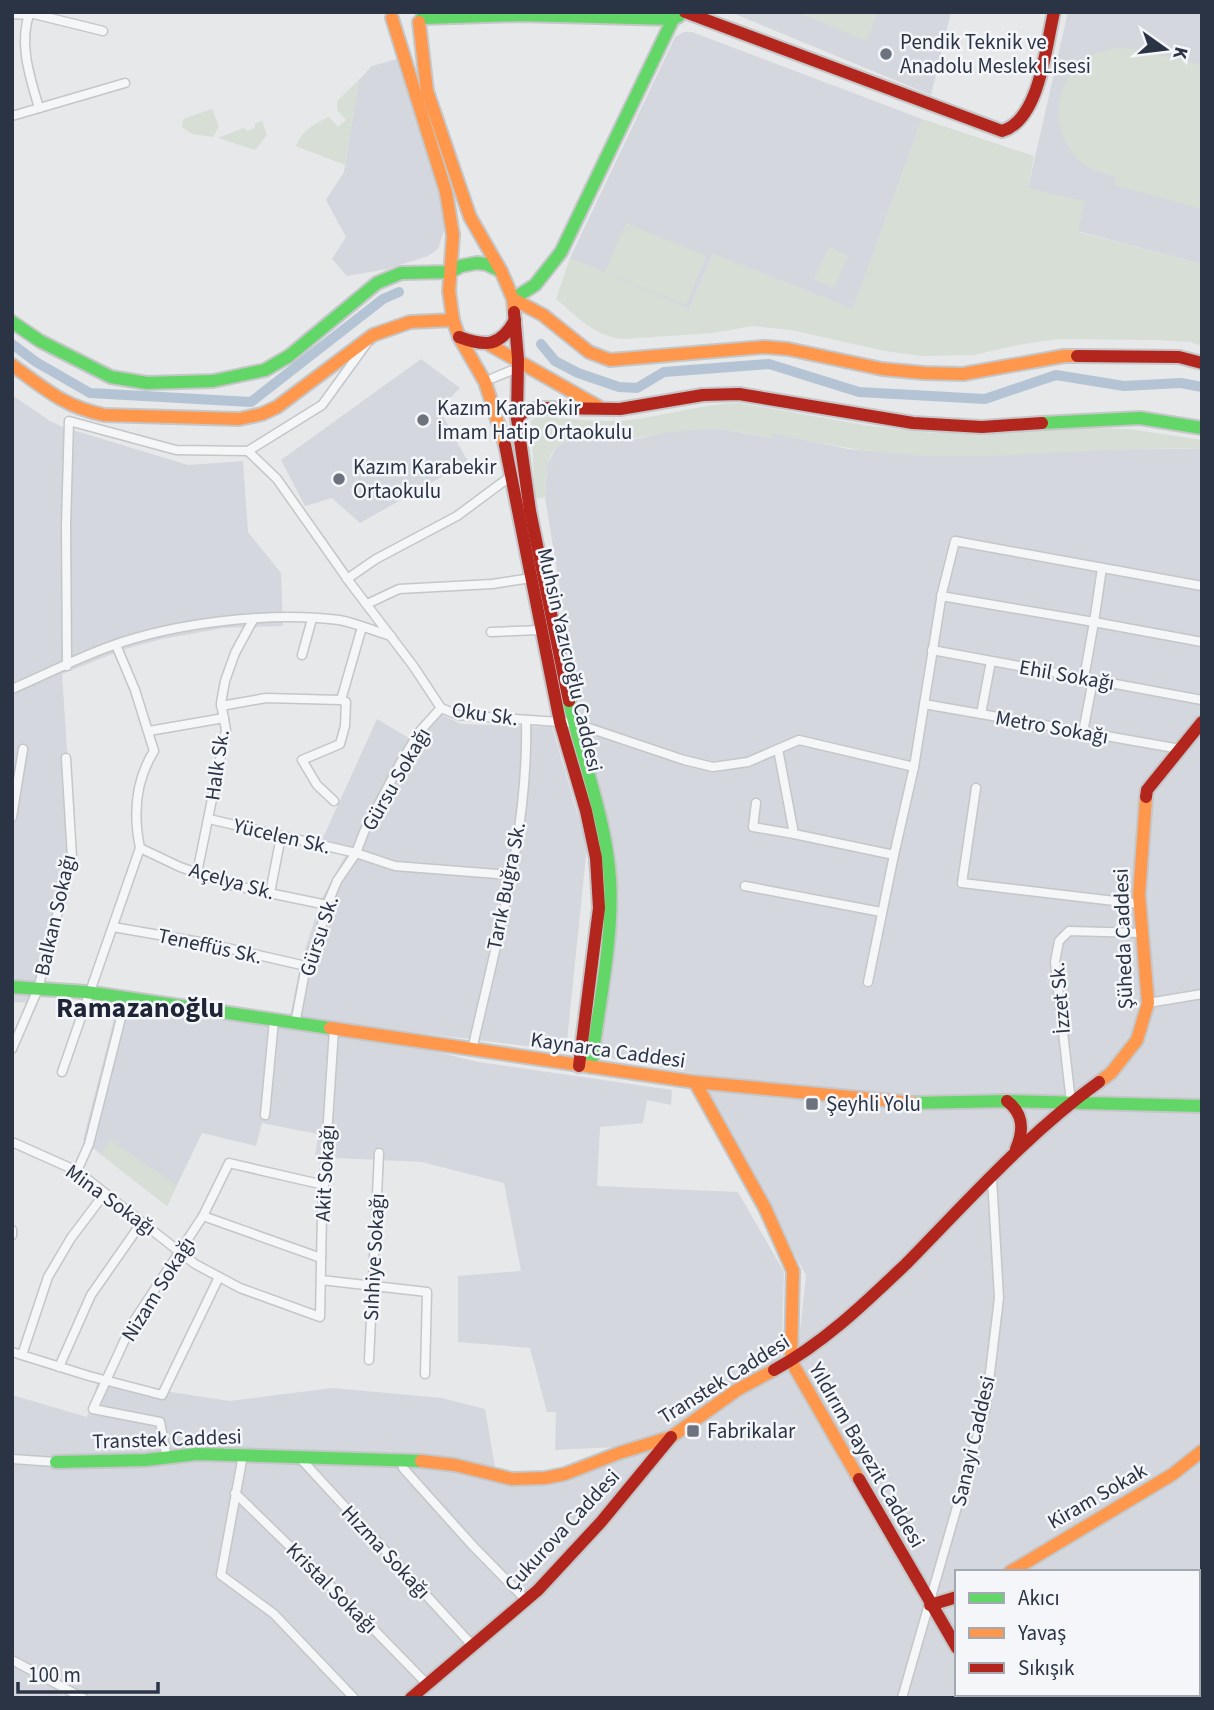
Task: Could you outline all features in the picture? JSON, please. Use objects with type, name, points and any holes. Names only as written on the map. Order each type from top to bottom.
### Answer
[{"type":"street","points":[[390,14],[404,26],[422,17],[521,14],[637,16],[686,12],[1002,131],[1012,128],[1026,114],[1054,12]]},
{"type":"street","points":[[12,14],[29,14],[103,31]]},
{"type":"street","points":[[29,14],[24,31],[26,58],[39,108]]},
{"type":"street","name":"Muhsin Yazıcıoğlu Caddesi","points":[[390,14],[446,192],[453,235],[449,297],[453,320],[459,337],[485,382],[508,454],[541,630],[604,836],[610,879],[610,918],[585,1067]]},
{"type":"street","points":[[513,299],[531,291],[561,252],[673,15]]},
{"type":"street","name":"Muhsin Yazıcıoğlu Caddesi","points":[[422,17],[427,91],[470,217],[513,299],[517,418],[530,511],[567,722]]},
{"type":"street","points":[[12,116],[125,83]]},
{"type":"street","points":[[12,322],[48,346],[111,377],[147,383],[213,381],[265,370],[289,356],[377,283],[401,274],[450,272],[461,265],[477,263],[500,271]]},
{"type":"street","points":[[513,299],[544,315],[579,348],[595,357],[610,360],[765,347],[788,349],[881,369],[924,373],[963,374],[1064,356],[1179,357],[1202,363]]},
{"type":"street","points":[[12,365],[55,397],[85,411],[114,415],[239,419],[262,414],[277,407],[373,335],[410,322],[453,320]]},
{"type":"street","points":[[490,345],[505,335],[515,320]]},
{"type":"street","points":[[67,666],[66,525],[69,421],[176,450],[248,452],[322,405],[373,335]]},
{"type":"street","points":[[459,337],[473,343],[490,345],[514,365],[602,409]]},
{"type":"street","points":[[493,378],[514,365]]},
{"type":"street","points":[[517,418],[526,410],[637,407],[703,395],[739,394],[913,423],[982,427],[1140,418],[1202,428]]},
{"type":"street","name":"Oku Sk.","points":[[248,452],[277,480],[441,708],[458,715],[567,722],[713,767],[748,762],[799,740],[914,767]]},
{"type":"street","points":[[347,579],[376,559],[457,516],[511,475]]},
{"type":"street","points":[[868,982],[914,767],[941,596],[955,541],[1201,586],[1202,576]]},
{"type":"street","points":[[1083,732],[1102,568]]},
{"type":"street","points":[[367,604],[399,589],[531,579]]},
{"type":"street","points":[[941,596],[1202,642]]},
{"type":"street","points":[[12,689],[117,645],[226,621],[312,618],[342,621],[391,636]]},
{"type":"street","points":[[302,654],[312,618]]},
{"type":"street","name":"Halk Sk.","points":[[197,873],[226,730],[221,706],[229,671],[253,620]]},
{"type":"street","points":[[341,700],[362,627]]},
{"type":"street","points":[[491,632],[541,630]]},
{"type":"street","points":[[62,1072],[140,848],[135,827],[137,797],[141,775],[154,751],[117,645]]},
{"type":"street","name":"Ehil Sokağı","points":[[932,650],[1202,700]]},
{"type":"street","points":[[981,714],[991,661]]},
{"type":"street","points":[[221,706],[266,698],[346,702],[345,726],[340,744],[302,760],[317,785],[334,801]]},
{"type":"street","name":"Metro Sokağı","points":[[924,704],[1180,749]]},
{"type":"street","name":"Gürsu Sokağı","points":[[356,853],[364,832],[419,731],[441,708]]},
{"type":"street","points":[[149,731],[223,718]]},
{"type":"street","name":"Tarık Buğra Sk.","points":[[472,1050],[511,875],[527,760],[526,720]]},
{"type":"street","name":"Şüheda Caddesi","points":[[1071,1102],[1111,1073],[1142,1029],[1148,1003],[1140,904],[1141,850],[1147,790],[1202,722]]},
{"type":"street","points":[[12,817],[23,749]]},
{"type":"street","points":[[778,749],[794,834]]},
{"type":"street","name":"Balkan Sokağı","points":[[12,1049],[38,989],[72,857],[66,758]]},
{"type":"street","points":[[976,788],[962,883],[1140,904]]},
{"type":"street","points":[[757,803],[753,827],[894,855]]},
{"type":"street","name":"Yücelen Sk.","points":[[209,819],[356,853],[395,866],[511,875]]},
{"type":"street","points":[[270,893],[281,836]]},
{"type":"street","name":"Açelya Sk.","points":[[140,848],[231,885],[327,905]]},
{"type":"street","name":"Gürsu Sk.","points":[[295,1024],[306,966],[319,937],[327,905],[337,881],[356,853]]},
{"type":"street","points":[[745,886],[881,912]]},
{"type":"street","name":"Teneffüs Sk.","points":[[113,926],[306,966]]},
{"type":"street","name":"İzzet Sk.","points":[[1071,1102],[1056,979],[1057,945],[1066,932],[1073,930],[1142,933]]},
{"type":"street","name":"Kaynarca Caddesi","points":[[12,987],[126,998],[695,1082],[900,1103],[1006,1101],[1202,1106]]},
{"type":"street","points":[[1148,1003],[1202,994]]},
{"type":"street","points":[[77,1171],[89,1144],[126,998]]},
{"type":"street","points":[[265,1115],[274,1020]]},
{"type":"street","name":"Akit Sokağı","points":[[320,1317],[324,1185],[334,1030]]},
{"type":"street","name":"Yıldırım Bayezit Caddesi","points":[[695,1082],[765,1208],[793,1271],[791,1361],[955,1645]]},
{"type":"street","points":[[1006,1101],[1018,1111],[1022,1125],[1020,1139],[1013,1154]]},
{"type":"street","name":"Transtek Caddesi","points":[[12,1458],[56,1462],[167,1458],[197,1454],[401,1459],[455,1465],[512,1479],[545,1478],[565,1474],[618,1453],[671,1437],[737,1390],[817,1344],[878,1291],[1013,1154],[1071,1102]]},
{"type":"street","name":"Mina Sokağı","points":[[12,1142],[77,1171],[195,1264],[240,1288],[320,1317]]},
{"type":"street","name":"Sıhhiye Sokağı","points":[[369,1360],[379,1153]]},
{"type":"street","name":"Nizam Sokağı","points":[[167,1458],[160,1422],[93,1409],[132,1324],[203,1216],[229,1163],[324,1185]]},
{"type":"street","name":"Sanayi Caddesi","points":[[902,1698],[986,1406],[999,1298],[992,1178]]},
{"type":"street","points":[[22,1355],[48,1277],[71,1238],[105,1193]]},
{"type":"street","points":[[203,1216],[321,1258]]},
{"type":"street","points":[[59,1367],[91,1295],[142,1222]]},
{"type":"street","points":[[12,1230],[12,1235]]},
{"type":"street","points":[[12,1352],[162,1395],[219,1277]]},
{"type":"street","points":[[321,1280],[427,1292],[425,1374]]},
{"type":"street","name":"Çukurova Caddesi","points":[[411,1698],[538,1590],[601,1522],[671,1437]]},
{"type":"street","name":"Kiram Sokak","points":[[1013,1570],[1173,1474],[1202,1451]]},
{"type":"street","points":[[243,1455],[221,1575],[274,1614],[354,1698]]},
{"type":"street","name":"Hızma Sokağı","points":[[300,1458],[472,1645]]},
{"type":"street","points":[[401,1459],[403,1468],[526,1600]]},
{"type":"street","name":"Kristal Sokağı","points":[[235,1493],[427,1684]]},
{"type":"street","points":[[930,1605],[955,1598]]},
{"type":"street","points":[[12,1660],[83,1698]]},
{"type":"shaded area","name":"Pendik Teknik ve Anadolu Meslek Lisesi","points":[[730,12],[951,12],[931,95]]},
{"type":"shaded area","points":[[796,12],[878,12],[867,41]]},
{"type":"shaded area","points":[[1068,12],[1202,12],[1202,264],[1077,231],[1028,188]]},
{"type":"shaded area","points":[[684,32],[692,32],[922,119],[853,309],[713,254],[689,309],[570,258],[675,37]]},
{"type":"shaded area","points":[[1112,48],[1133,49],[1202,65],[1202,209],[1114,185],[1116,177],[1089,167],[1070,150],[1059,122],[1062,92],[1068,78],[1078,66],[1093,55]]},
{"type":"shaded area","points":[[404,57],[437,179],[445,227],[438,249],[428,256],[387,269],[347,276],[332,259],[346,237],[326,200],[344,172],[359,80],[372,66]]},
{"type":"shaded area","points":[[359,80],[345,165],[296,146],[305,132],[318,122],[329,117],[338,127],[346,120],[337,110],[337,101]]},
{"type":"shaded area","points":[[212,109],[219,126],[213,137],[192,134],[182,127],[183,119]]},
{"type":"shaded area","points":[[922,119],[1034,156],[1028,188],[1085,201],[1078,232],[1202,264],[1202,346],[1190,342],[1155,340],[1057,339],[974,355],[921,356],[885,351],[791,330],[753,326],[712,333],[624,339],[595,330],[556,299],[570,258],[689,309],[713,254],[853,309]]},
{"type":"shaded area","points":[[262,121],[267,135],[255,150],[218,138],[244,128],[246,131],[255,128],[254,124]]},
{"type":"shaded area","points":[[626,223],[706,256],[686,305],[605,272]]},
{"type":"shaded area","points":[[829,247],[848,256],[834,288],[814,279]]},
{"type":"shaded area","points":[[421,359],[460,388],[450,398],[443,416],[468,462],[360,523],[332,498],[305,506],[281,460]]},
{"type":"shaded area","points":[[12,395],[63,427],[188,465],[243,461],[248,532],[281,573],[283,626],[224,628],[162,639],[125,649],[62,674],[74,855],[37,1003],[12,1002]]},
{"type":"shaded area","points":[[739,403],[870,426],[932,433],[1129,429],[1202,440],[1202,449],[969,456],[915,455],[854,449],[773,433],[773,438],[729,430],[685,430],[629,439],[578,439],[563,443],[553,451],[548,463],[545,497],[535,499],[531,421],[538,416],[612,421]]},
{"type":"shaded area","points":[[715,428],[772,438],[773,433],[848,449],[935,456],[1091,449],[1202,449],[1202,1698],[12,1698],[12,1395],[87,1417],[98,1381],[230,1401],[332,1388],[442,1398],[485,1409],[496,1472],[560,1470],[616,1447],[555,1450],[556,1412],[547,1412],[530,1348],[458,1342],[458,1276],[521,1271],[504,1183],[422,1162],[315,1157],[318,1134],[262,1123],[256,1146],[202,1133],[167,1206],[83,1140],[121,992],[290,1016],[301,962],[321,900],[350,847],[322,840],[377,719],[409,738],[432,710],[461,724],[552,727],[587,846],[566,1051],[298,1018],[478,1062],[672,1090],[671,1105],[647,1100],[643,1123],[600,1127],[597,1186],[738,1192],[784,1272],[781,1358],[798,1349],[806,1275],[697,1074],[599,1056],[619,896],[613,851],[584,736],[545,497],[547,465],[556,448],[563,443],[572,440],[626,441],[677,430]]},
{"type":"shaded area","points":[[110,1140],[177,1185],[167,1206],[100,1154]]},
{"type":"waterway","points":[[12,344],[36,362],[90,393],[251,402],[383,299],[399,292]]},
{"type":"waterway","points":[[541,344],[555,361],[578,373],[619,387],[637,388],[664,372],[769,364],[859,392],[985,399],[1056,375],[1124,386],[1181,383],[1202,387]]},
{"type":"traffic: fast","points":[[513,299],[535,285],[561,252],[673,19],[673,12]]},
{"type":"traffic: fast","points":[[422,18],[521,15],[673,19],[679,16]]},
{"type":"traffic: fast","points":[[12,322],[40,341],[111,377],[147,383],[213,381],[265,370],[289,356],[377,283],[401,273],[450,272],[461,266],[477,263],[499,270]]},
{"type":"traffic: fast","points":[[1042,423],[1140,418],[1202,428]]},
{"type":"traffic: fast","points":[[569,701],[599,811],[610,879],[608,949],[591,1067]]},
{"type":"traffic: fast","points":[[12,987],[86,992],[330,1028]]},
{"type":"traffic: fast","points":[[914,1103],[1006,1101],[1202,1106]]},
{"type":"traffic: fast","points":[[56,1462],[146,1460],[197,1454],[421,1461]]},
{"type":"traffic: slow","points":[[392,18],[446,192],[453,235],[449,291],[453,320],[459,337],[485,382],[505,445]]},
{"type":"traffic: slow","points":[[419,22],[427,91],[470,217],[501,271],[513,299],[514,312]]},
{"type":"traffic: slow","points":[[513,299],[543,315],[589,352],[610,360],[765,347],[788,349],[882,369],[963,374],[1077,356]]},
{"type":"traffic: slow","points":[[12,365],[66,402],[104,415],[239,419],[262,414],[277,407],[373,335],[410,322],[453,320]]},
{"type":"traffic: slow","points":[[490,345],[599,407]]},
{"type":"traffic: slow","points":[[1099,1082],[1111,1073],[1137,1040],[1148,1003],[1139,895],[1146,797]]},
{"type":"traffic: slow","points":[[330,1028],[695,1082],[914,1103]]},
{"type":"traffic: slow","points":[[695,1082],[765,1208],[793,1271],[791,1361],[859,1479]]},
{"type":"traffic: slow","points":[[421,1461],[455,1465],[512,1479],[545,1478],[565,1474],[671,1437],[737,1390],[774,1370]]},
{"type":"traffic: slow","points":[[1013,1570],[1173,1474],[1202,1451]]},
{"type":"traffic: jam","points":[[685,12],[1002,131],[1015,124],[1033,97],[1054,12]]},
{"type":"traffic: jam","points":[[514,312],[518,359],[517,418],[530,511],[569,701]]},
{"type":"traffic: jam","points":[[459,337],[485,343],[498,340],[515,320]]},
{"type":"traffic: jam","points":[[1077,356],[1179,357],[1202,363]]},
{"type":"traffic: jam","points":[[517,418],[526,410],[620,409],[703,395],[739,394],[913,423],[982,427],[1042,423]]},
{"type":"traffic: jam","points":[[505,445],[560,722],[586,811],[596,858],[599,908],[579,1066]]},
{"type":"traffic: jam","points":[[1146,797],[1147,790],[1202,722]]},
{"type":"traffic: jam","points":[[774,1370],[810,1348],[859,1308],[1023,1146],[1099,1082]]},
{"type":"traffic: jam","points":[[1007,1101],[1017,1111],[1021,1123],[1016,1149]]},
{"type":"traffic: jam","points":[[411,1698],[538,1590],[601,1522],[671,1437]]},
{"type":"traffic: jam","points":[[859,1479],[955,1645]]},
{"type":"traffic: jam","points":[[930,1605],[955,1598]]},
{"type":"place","name":"Pendik Teknik ve Anadolu Meslek Lisesi","points":[[886,54]]},
{"type":"place","name":"Kazım Karabekir İmam Hatip Ortaokulu","points":[[423,420]]},
{"type":"place","name":"Kazım Karabekir Ortaokulu","points":[[339,479]]},
{"type":"place","name":"Şeyhli Yolu","points":[[812,1104]]},
{"type":"place","name":"Fabrikalar","points":[[693,1431]]},
{"type":"district","name":"Ramazanoğlu","points":[[140,1007]]}]
